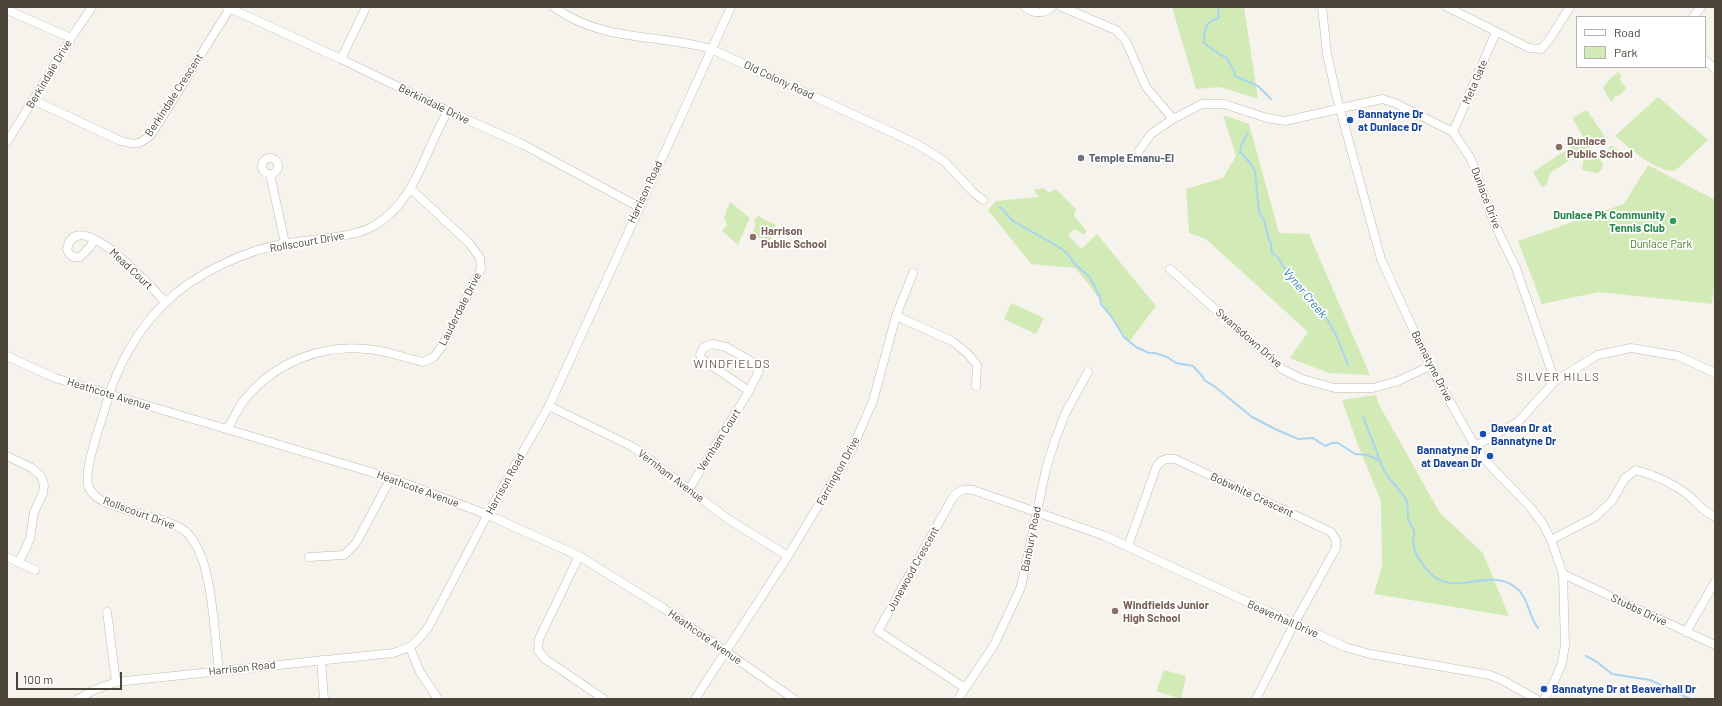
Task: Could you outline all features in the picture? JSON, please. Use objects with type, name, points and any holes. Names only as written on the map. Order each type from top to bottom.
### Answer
[{"type":"street","name":"Berkindale Drive","points":[[7,142],[71,38],[92,7]]},
{"type":"street","points":[[341,59],[366,7]]},
{"type":"street","name":"Old Colony Road","points":[[554,7],[576,20],[603,31],[627,36],[678,41],[711,49],[915,143],[944,161],[973,192],[983,200]]},
{"type":"street","name":"Harrison Road","points":[[78,699],[94,690],[116,682],[219,670],[393,653],[410,648],[429,626],[548,406],[731,7]]},
{"type":"street","points":[[1025,7],[1036,13],[1046,11],[1052,7]]},
{"type":"street","points":[[1062,7],[1116,30],[1126,41],[1146,87],[1173,119]]},
{"type":"street","name":"Bannatyne Drive","points":[[1322,7],[1327,54],[1340,109],[1381,260],[1430,366],[1475,446],[1493,470],[1530,507],[1543,524],[1551,540],[1563,574],[1565,645],[1562,663],[1554,682],[1544,699]]},
{"type":"street","points":[[1447,7],[1528,48],[1541,49],[1549,40],[1570,7]]},
{"type":"street","points":[[1694,16],[1701,7]]},
{"type":"street","name":"Berkindale Drive","points":[[228,8],[341,59],[448,112],[524,145],[638,207]]},
{"type":"street","name":"Berkindale Crescent","points":[[33,100],[121,141],[133,144],[142,143],[151,135],[228,8]]},
{"type":"street","points":[[7,10],[71,38]]},
{"type":"street","name":"Meta Gate","points":[[1453,132],[1496,32]]},
{"type":"street","points":[[1706,61],[1715,69]]},
{"type":"street","name":"Dunlace Drive","points":[[1138,151],[1151,134],[1173,119],[1202,104],[1224,104],[1267,118],[1285,120],[1382,99],[1395,103],[1453,132],[1471,159],[1495,225],[1510,253],[1555,381]]},
{"type":"street","name":"Rollscourt Drive","points":[[219,670],[208,580],[203,560],[194,543],[185,531],[171,524],[109,504],[94,496],[88,486],[88,470],[109,395],[119,371],[139,333],[165,302],[194,280],[220,266],[250,253],[285,243],[350,234],[372,227],[396,210],[411,189],[448,112]]},
{"type":"street","points":[[270,174],[285,243]]},
{"type":"street","name":"Lauderdale Drive","points":[[227,429],[245,399],[262,381],[286,364],[317,353],[349,348],[368,349],[423,362],[434,356],[442,346],[481,269],[480,258],[469,243],[411,189]]},
{"type":"street","name":"Mead Court","points":[[94,240],[116,252],[165,302]]},
{"type":"street","name":"Swansdown Drive","points":[[1170,269],[1282,369],[1302,379],[1335,388],[1373,388],[1398,381],[1430,366]]},
{"type":"street","name":"Farrington Drive","points":[[695,699],[788,556],[852,449],[873,401],[896,316],[913,273]]},
{"type":"street","points":[[896,316],[952,341],[967,353],[977,365],[976,386]]},
{"type":"street","name":"Vernham Court","points":[[689,489],[749,391],[759,371],[754,363],[726,347],[712,344],[703,348],[700,356],[702,360],[749,391]]},
{"type":"street","points":[[1475,446],[1518,422],[1555,381],[1598,355],[1631,348],[1678,356],[1715,373]]},
{"type":"street","name":"Heathcote Avenue","points":[[7,356],[55,378],[391,478],[488,515],[579,556],[663,608],[794,699]]},
{"type":"street","name":"Banbury Road","points":[[958,699],[994,645],[1021,587],[1046,469],[1055,440],[1066,412],[1088,372]]},
{"type":"street","name":"Vernham Avenue","points":[[548,406],[633,447],[728,519],[788,556]]},
{"type":"street","points":[[7,456],[32,468],[41,476],[44,485],[43,493],[34,512],[30,539],[19,562]]},
{"type":"street","name":"Bobwhite Crescent","points":[[1128,546],[1156,468],[1160,461],[1168,458],[1175,459],[1323,528],[1331,532],[1336,540],[1336,548],[1294,624]]},
{"type":"street","points":[[1551,540],[1595,518],[1612,501],[1625,478],[1636,470],[1656,476],[1682,491],[1688,495],[1704,512],[1715,517]]},
{"type":"street","points":[[309,557],[344,555],[356,543],[391,478]]},
{"type":"street","name":"Junewood Crescent","points":[[965,688],[878,631],[952,499],[958,492],[966,489],[973,490],[1038,512]]},
{"type":"street","name":"Beaverhall Drive","points":[[1038,512],[1082,527],[1128,546],[1345,647],[1370,654],[1490,676],[1514,686],[1536,699]]},
{"type":"street","points":[[579,556],[539,639],[538,650],[545,659],[604,699]]},
{"type":"street","points":[[7,557],[35,570]]},
{"type":"street","name":"Stubbs Drive","points":[[1563,574],[1715,645]]},
{"type":"street","points":[[1686,632],[1715,582]]},
{"type":"street","points":[[107,612],[116,682]]},
{"type":"street","points":[[1256,699],[1294,624]]},
{"type":"street","points":[[410,648],[420,672],[438,699]]},
{"type":"street","points":[[320,660],[324,699]]},
{"type":"green space","points":[[1172,7],[1244,7],[1258,99],[1220,87],[1196,89]]},
{"type":"green space","points":[[1618,72],[1622,76],[1620,80],[1626,88],[1611,102],[1603,88]]},
{"type":"green space","points":[[1658,97],[1708,140],[1675,171],[1659,168],[1651,164],[1615,136]]},
{"type":"green space","points":[[1587,110],[1605,137],[1550,173],[1547,184],[1542,187],[1533,172],[1584,138],[1572,118]]},
{"type":"green space","points":[[1223,115],[1249,124],[1279,233],[1309,234],[1370,375],[1329,373],[1290,358],[1308,332],[1206,239],[1189,233],[1186,189],[1223,178],[1236,156]]},
{"type":"green space","points":[[1611,145],[1620,152],[1618,157],[1612,158],[1607,151]]},
{"type":"green space","points":[[1590,151],[1595,152],[1603,164],[1602,169],[1598,173],[1582,170],[1584,156]]},
{"type":"green space","name":"Dunlace Park","points":[[1648,165],[1715,200],[1715,278],[1712,304],[1599,292],[1542,304],[1518,241],[1624,204]]},
{"type":"green space","points":[[1044,188],[1049,193],[1056,189],[1076,209],[1074,216],[1087,231],[1084,235],[1075,229],[1068,235],[1081,249],[1097,234],[1156,306],[1129,342],[1090,286],[1075,268],[1031,264],[988,210],[996,201],[1039,197],[1034,190]]},
{"type":"green space","points":[[730,202],[750,218],[738,245],[722,231],[727,225],[724,218]]},
{"type":"green space","points":[[759,216],[776,225],[769,243],[752,234],[756,223],[754,222],[756,217]]},
{"type":"green space","points":[[1011,303],[1044,318],[1036,334],[1004,319]]},
{"type":"green space","points":[[1376,395],[1378,403],[1440,513],[1483,553],[1509,616],[1374,594],[1382,566],[1381,501],[1356,440],[1342,400]]},
{"type":"green space","points":[[1164,670],[1186,676],[1181,699],[1156,691]]},
{"type":"waterway","name":"Vyner Creek","points":[[1218,7],[1219,17],[1210,22],[1207,26],[1204,43],[1227,58],[1235,76],[1258,86],[1271,99]]},
{"type":"waterway","name":"Vyner Creek","points":[[1248,133],[1241,146],[1240,152],[1255,171],[1259,212],[1264,220],[1271,243],[1272,253],[1278,257],[1282,265],[1303,290],[1308,300],[1322,310],[1337,337],[1348,365]]},
{"type":"waterway","points":[[1000,207],[1013,221],[1059,247],[1068,254],[1073,262],[1090,278],[1100,297],[1101,304],[1111,316],[1124,337],[1136,347],[1149,353],[1155,353],[1167,357],[1176,363],[1193,366],[1204,380],[1214,386],[1252,417],[1275,429],[1298,439],[1313,438],[1325,446],[1332,443],[1338,443],[1355,454],[1367,455],[1379,460]]},
{"type":"waterway","name":"Vyner Creek","points":[[1363,416],[1387,476],[1407,502],[1408,519],[1414,532],[1414,547],[1418,557],[1428,571],[1436,578],[1446,582],[1465,583],[1496,580],[1505,582],[1515,587],[1520,591],[1526,601],[1532,618],[1538,628]]},
{"type":"waterway","name":"Vyner Creek","points":[[1586,656],[1597,662],[1612,674],[1650,680],[1690,699]]},
{"type":"place","name":"Bannatyne Dr at Dunlace Dr","points":[[1350,120]]},
{"type":"place","name":"Dunlace Public School","points":[[1559,147]]},
{"type":"place","name":"Temple Emanu-El","points":[[1081,158]]},
{"type":"place","name":"Dunlace Pk Community Tennis Club","points":[[1673,221]]},
{"type":"place","name":"Harrison Public School","points":[[753,237]]},
{"type":"place","name":"Davean Dr at Bannatyne Dr","points":[[1483,434]]},
{"type":"place","name":"Bannatyne Dr at Davean Dr","points":[[1490,456]]},
{"type":"place","name":"Windfields Junior High School","points":[[1115,611]]},
{"type":"place","name":"Bannatyne Dr at Beaverhall Dr","points":[[1544,689]]},
{"type":"district","name":"WINDFIELDS","points":[[732,364]]},
{"type":"district","name":"SILVER HILLS","points":[[1558,377]]}]
